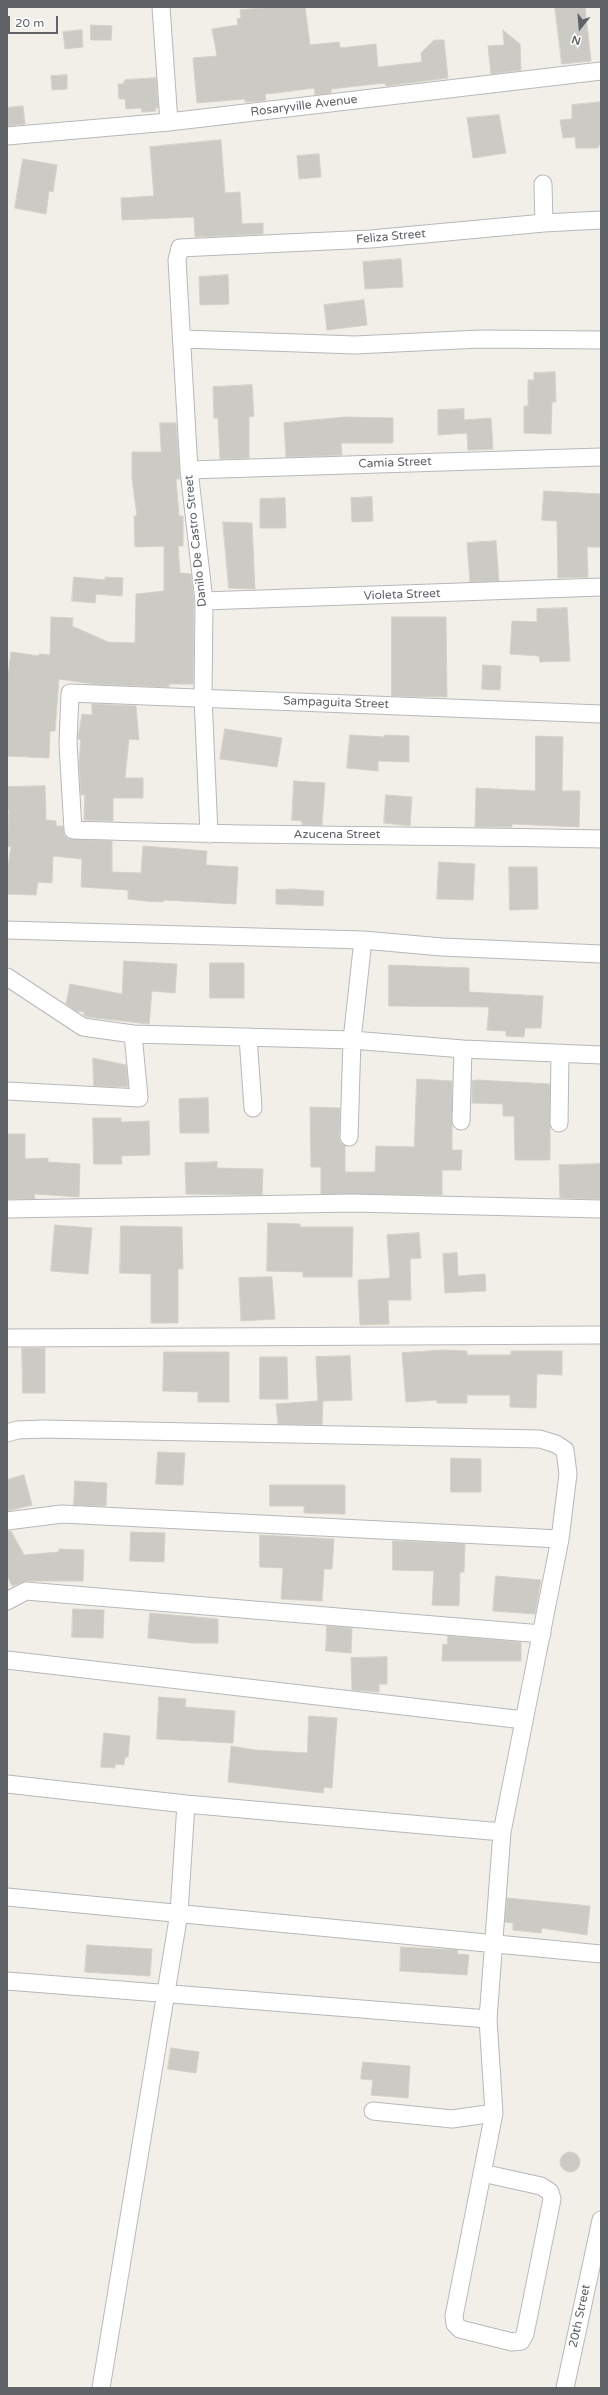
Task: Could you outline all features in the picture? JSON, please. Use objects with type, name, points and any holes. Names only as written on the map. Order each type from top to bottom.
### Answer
[{"type":"street","points":[[161,7],[169,122]]},
{"type":"street","name":"Rosaryville Avenue","points":[[7,136],[169,122],[601,71]]},
{"type":"street","points":[[543,184],[544,223]]},
{"type":"street","name":"Feliza Street","points":[[180,248],[371,239],[544,223],[601,220]]},
{"type":"street","name":"Danilo De Castro Street","points":[[180,248],[177,260],[183,338],[189,470],[204,601],[203,697],[209,834]]},
{"type":"street","points":[[183,338],[355,345],[480,339],[601,340]]},
{"type":"street","name":"Camia Street","points":[[189,470],[601,457]]},
{"type":"street","name":"Violeta Street","points":[[204,601],[601,587]]},
{"type":"street","name":"Sampaguita Street","points":[[73,830],[68,743],[70,693],[185,699],[203,697],[601,714]]},
{"type":"street","name":"Azucena Street","points":[[73,830],[209,834],[366,834],[601,839]]},
{"type":"street","points":[[7,930],[363,940],[442,947],[601,954]]},
{"type":"street","points":[[349,1138],[352,1040],[363,940]]},
{"type":"street","points":[[7,977],[83,1027],[133,1034],[352,1040],[560,1055],[601,1055]]},
{"type":"street","points":[[7,1092],[139,1098],[133,1034]]},
{"type":"street","points":[[248,1037],[253,1108]]},
{"type":"street","points":[[461,1121],[463,1049]]},
{"type":"street","points":[[559,1123],[560,1055]]},
{"type":"street","points":[[7,1209],[353,1203],[601,1209]]},
{"type":"street","points":[[7,1338],[601,1335]]},
{"type":"street","points":[[7,1433],[17,1430],[43,1429],[540,1439],[556,1444],[565,1450],[568,1474],[560,1538],[502,1832],[492,1942],[488,2019],[494,2113],[482,2173],[454,2316],[455,2324],[460,2329],[512,2342],[520,2341],[525,2334],[552,2199],[550,2192],[541,2186],[482,2173]]},
{"type":"street","points":[[7,1521],[62,1514],[560,1538]]},
{"type":"street","points":[[7,1601],[26,1591],[542,1634]]},
{"type":"street","points":[[7,1660],[524,1720]]},
{"type":"street","points":[[7,1784],[186,1804],[502,1832]]},
{"type":"street","points":[[101,2388],[179,1913],[186,1804]]},
{"type":"street","points":[[7,1897],[492,1942],[601,1954]]},
{"type":"street","points":[[7,1980],[488,2019]]},
{"type":"street","points":[[373,2111],[452,2119],[494,2113]]},
{"type":"street","name":"20th Street","points":[[565,2388],[601,2220]]},
{"type":"building","points":[[276,7],[305,7],[310,45],[339,42],[340,48],[376,44],[378,67],[422,62],[421,53],[434,40],[444,40],[448,78],[386,86],[385,83],[331,89],[331,93],[315,95],[314,88],[265,94],[266,100],[261,101],[245,102],[245,99],[197,103],[193,58],[217,56],[212,29],[238,25],[237,19],[241,18],[240,10]]},
{"type":"building","points":[[555,7],[585,7],[591,61],[562,64]]},
{"type":"building","points":[[91,25],[112,26],[111,40],[91,40]]},
{"type":"building","points":[[82,30],[83,47],[65,49],[63,32]]},
{"type":"building","points":[[503,30],[520,44],[521,70],[491,74],[488,46],[504,45]]},
{"type":"building","points":[[67,75],[67,89],[52,90],[51,76]]},
{"type":"building","points":[[156,78],[158,108],[155,108],[156,111],[142,112],[141,108],[126,109],[125,99],[119,99],[118,84],[123,84],[125,80]]},
{"type":"building","points":[[601,102],[601,144],[598,148],[576,148],[575,137],[563,138],[560,120],[572,119],[572,105]]},
{"type":"building","points":[[23,106],[25,124],[7,126],[7,108]]},
{"type":"building","points":[[499,115],[506,153],[473,158],[467,118]]},
{"type":"building","points":[[221,140],[225,193],[240,192],[242,224],[263,223],[263,234],[195,237],[194,217],[122,220],[121,198],[154,196],[150,147]]},
{"type":"building","points":[[319,154],[321,177],[299,179],[297,156]]},
{"type":"building","points":[[23,159],[57,165],[53,192],[49,191],[46,214],[15,208]]},
{"type":"building","points":[[401,259],[403,287],[365,289],[363,262]]},
{"type":"building","points":[[228,275],[229,304],[200,305],[199,277]]},
{"type":"building","points":[[364,300],[367,325],[327,330],[324,305]]},
{"type":"building","points":[[555,372],[556,402],[552,402],[551,434],[524,433],[524,406],[528,406],[528,380],[534,380],[534,373]]},
{"type":"building","points":[[252,385],[254,416],[249,417],[249,458],[220,459],[218,418],[214,418],[213,387]]},
{"type":"building","points":[[464,409],[464,420],[491,418],[493,449],[468,450],[467,433],[438,435],[438,410]]},
{"type":"building","points":[[345,417],[393,418],[393,443],[341,443],[342,455],[286,457],[284,423]]},
{"type":"building","points":[[160,423],[176,423],[180,479],[176,479],[179,516],[183,516],[183,546],[178,546],[180,573],[191,574],[194,602],[193,684],[169,684],[169,687],[93,684],[59,679],[55,731],[50,731],[49,758],[7,756],[7,682],[11,652],[39,656],[39,654],[50,655],[51,617],[73,618],[72,626],[108,642],[135,643],[136,594],[164,591],[164,546],[135,547],[134,516],[137,516],[132,478],[132,452],[161,452]]},
{"type":"building","points":[[544,491],[601,494],[601,547],[587,547],[588,577],[558,578],[557,521],[542,520]]},
{"type":"building","points":[[372,497],[373,521],[352,522],[351,498]]},
{"type":"building","points":[[285,498],[286,528],[260,528],[260,499]]},
{"type":"building","points":[[223,522],[252,523],[255,589],[229,588]]},
{"type":"building","points":[[496,541],[499,581],[470,582],[467,543]]},
{"type":"building","points":[[74,577],[105,580],[105,577],[123,578],[122,596],[96,594],[95,603],[72,601]]},
{"type":"building","points":[[567,608],[570,661],[540,662],[539,656],[510,654],[512,621],[537,622],[537,609]]},
{"type":"building","points":[[392,617],[446,617],[447,697],[392,696]]},
{"type":"building","points":[[483,665],[501,666],[500,690],[482,689]]},
{"type":"building","points":[[92,704],[136,706],[139,740],[129,739],[125,778],[143,778],[143,798],[113,798],[113,821],[84,820],[85,795],[81,795],[79,761],[81,741],[78,738],[82,714],[92,715]]},
{"type":"building","points":[[225,729],[282,738],[277,767],[220,759]]},
{"type":"building","points":[[350,735],[384,737],[385,735],[409,736],[409,762],[378,761],[378,771],[347,768]]},
{"type":"building","points":[[536,736],[563,737],[562,791],[580,791],[579,827],[512,824],[512,827],[475,827],[476,788],[535,791]]},
{"type":"building","points":[[294,781],[325,783],[322,825],[302,825],[302,821],[292,820]]},
{"type":"building","points":[[45,786],[46,820],[56,821],[56,826],[63,826],[64,835],[68,839],[112,841],[112,872],[141,873],[143,846],[207,851],[206,865],[238,867],[236,904],[164,900],[163,902],[145,901],[128,899],[128,890],[81,887],[82,859],[53,856],[52,883],[38,882],[36,895],[7,894],[7,872],[11,847],[7,846],[9,810],[7,810],[7,787]]},
{"type":"building","points":[[386,795],[412,797],[410,826],[384,823]]},
{"type":"building","points":[[439,862],[475,864],[473,900],[437,899]]},
{"type":"building","points":[[509,867],[537,867],[538,909],[510,910]]},
{"type":"building","points":[[293,889],[324,891],[323,906],[276,904],[276,890]]},
{"type":"building","points":[[124,961],[177,964],[175,993],[152,991],[149,1024],[87,1017],[84,1015],[84,1012],[76,1011],[66,1004],[70,984],[122,994]]},
{"type":"building","points":[[210,963],[244,963],[244,998],[210,998]]},
{"type":"building","points":[[389,965],[469,968],[469,992],[543,996],[541,1028],[525,1028],[524,1037],[506,1036],[506,1031],[487,1030],[489,1007],[389,1006]]},
{"type":"building","points":[[93,1058],[126,1065],[128,1087],[94,1086]]},
{"type":"building","points":[[417,1079],[452,1081],[452,1150],[462,1150],[461,1170],[442,1170],[442,1195],[321,1194],[321,1167],[311,1167],[310,1107],[340,1108],[339,1137],[340,1142],[345,1146],[345,1172],[375,1172],[376,1146],[414,1147]]},
{"type":"building","points":[[478,1080],[550,1084],[550,1160],[515,1160],[514,1116],[503,1116],[503,1104],[472,1103],[472,1081]]},
{"type":"building","points":[[208,1098],[209,1133],[180,1133],[179,1099]]},
{"type":"building","points":[[93,1118],[121,1118],[121,1122],[149,1121],[150,1155],[121,1156],[122,1164],[94,1164]]},
{"type":"building","points":[[7,1134],[25,1134],[25,1159],[48,1158],[48,1162],[80,1164],[79,1197],[34,1194],[35,1199],[7,1199]]},
{"type":"building","points":[[217,1162],[217,1168],[263,1169],[262,1195],[186,1194],[185,1163]]},
{"type":"building","points":[[601,1164],[601,1199],[560,1198],[559,1165]]},
{"type":"building","points":[[268,1223],[300,1224],[300,1227],[353,1227],[352,1277],[303,1277],[303,1272],[267,1271]]},
{"type":"building","points":[[55,1225],[92,1228],[88,1274],[51,1271]]},
{"type":"building","points":[[121,1226],[182,1227],[183,1269],[178,1269],[178,1323],[151,1323],[151,1274],[120,1273]]},
{"type":"building","points":[[419,1233],[421,1258],[410,1259],[411,1300],[388,1300],[389,1324],[360,1325],[358,1280],[390,1278],[387,1235]]},
{"type":"building","points":[[457,1253],[458,1276],[485,1274],[486,1291],[445,1293],[443,1254]]},
{"type":"building","points":[[272,1277],[275,1319],[241,1321],[239,1278]]},
{"type":"building","points":[[22,1348],[45,1348],[45,1393],[23,1393]]},
{"type":"building","points":[[444,1350],[467,1351],[467,1355],[511,1355],[511,1351],[562,1351],[562,1375],[537,1374],[536,1408],[510,1407],[510,1395],[467,1395],[467,1403],[437,1403],[437,1400],[406,1402],[402,1353]]},
{"type":"building","points":[[164,1352],[229,1352],[229,1402],[198,1402],[198,1392],[163,1391]]},
{"type":"building","points":[[350,1356],[352,1400],[323,1401],[322,1425],[278,1424],[276,1404],[318,1401],[316,1357]]},
{"type":"building","points":[[260,1357],[287,1357],[288,1399],[260,1399]]},
{"type":"building","points":[[158,1452],[185,1453],[183,1485],[156,1484]]},
{"type":"building","points":[[451,1458],[481,1459],[481,1492],[451,1492]]},
{"type":"building","points":[[24,1475],[32,1505],[7,1511],[7,1480]]},
{"type":"building","points":[[75,1481],[107,1483],[106,1506],[74,1505]]},
{"type":"building","points":[[270,1485],[345,1485],[345,1514],[304,1513],[304,1506],[270,1506]]},
{"type":"building","points":[[7,1531],[11,1531],[24,1555],[59,1552],[59,1549],[84,1550],[83,1581],[26,1581],[12,1586],[7,1575]]},
{"type":"building","points":[[131,1532],[165,1533],[164,1562],[130,1561]]},
{"type":"building","points":[[260,1535],[334,1539],[332,1569],[324,1569],[322,1601],[281,1599],[283,1568],[260,1567]]},
{"type":"building","points":[[393,1541],[465,1544],[464,1572],[460,1572],[459,1606],[432,1605],[434,1571],[393,1570]]},
{"type":"building","points":[[496,1576],[541,1580],[535,1614],[493,1611]]},
{"type":"building","points":[[73,1609],[104,1610],[103,1638],[72,1637]]},
{"type":"building","points":[[150,1613],[218,1619],[218,1643],[193,1643],[148,1638]]},
{"type":"building","points":[[327,1626],[352,1628],[351,1653],[326,1651]]},
{"type":"building","points":[[448,1636],[521,1642],[521,1661],[442,1661],[443,1644],[447,1645]]},
{"type":"building","points":[[387,1657],[387,1684],[379,1684],[379,1692],[352,1690],[351,1658]]},
{"type":"building","points":[[159,1697],[186,1699],[185,1707],[235,1711],[233,1743],[157,1739]]},
{"type":"building","points":[[309,1716],[337,1718],[332,1788],[324,1787],[323,1793],[228,1782],[231,1746],[255,1750],[307,1753]]},
{"type":"building","points":[[104,1733],[130,1736],[128,1757],[125,1757],[124,1765],[115,1764],[115,1768],[101,1767]]},
{"type":"building","points":[[507,1898],[590,1906],[587,1935],[542,1928],[541,1933],[513,1930],[513,1923],[505,1922]]},
{"type":"building","points":[[87,1945],[152,1949],[150,1976],[85,1972]]},
{"type":"building","points":[[401,1947],[458,1950],[457,1954],[469,1955],[467,1975],[400,1971]]},
{"type":"building","points":[[171,2048],[199,2052],[196,2073],[168,2069]]},
{"type":"building","points":[[363,2062],[410,2066],[408,2098],[371,2095],[373,2080],[361,2079]]},
{"type":"building","points":[[570,2152],[577,2155],[580,2162],[577,2169],[570,2172],[563,2169],[560,2162],[563,2155]]}]
